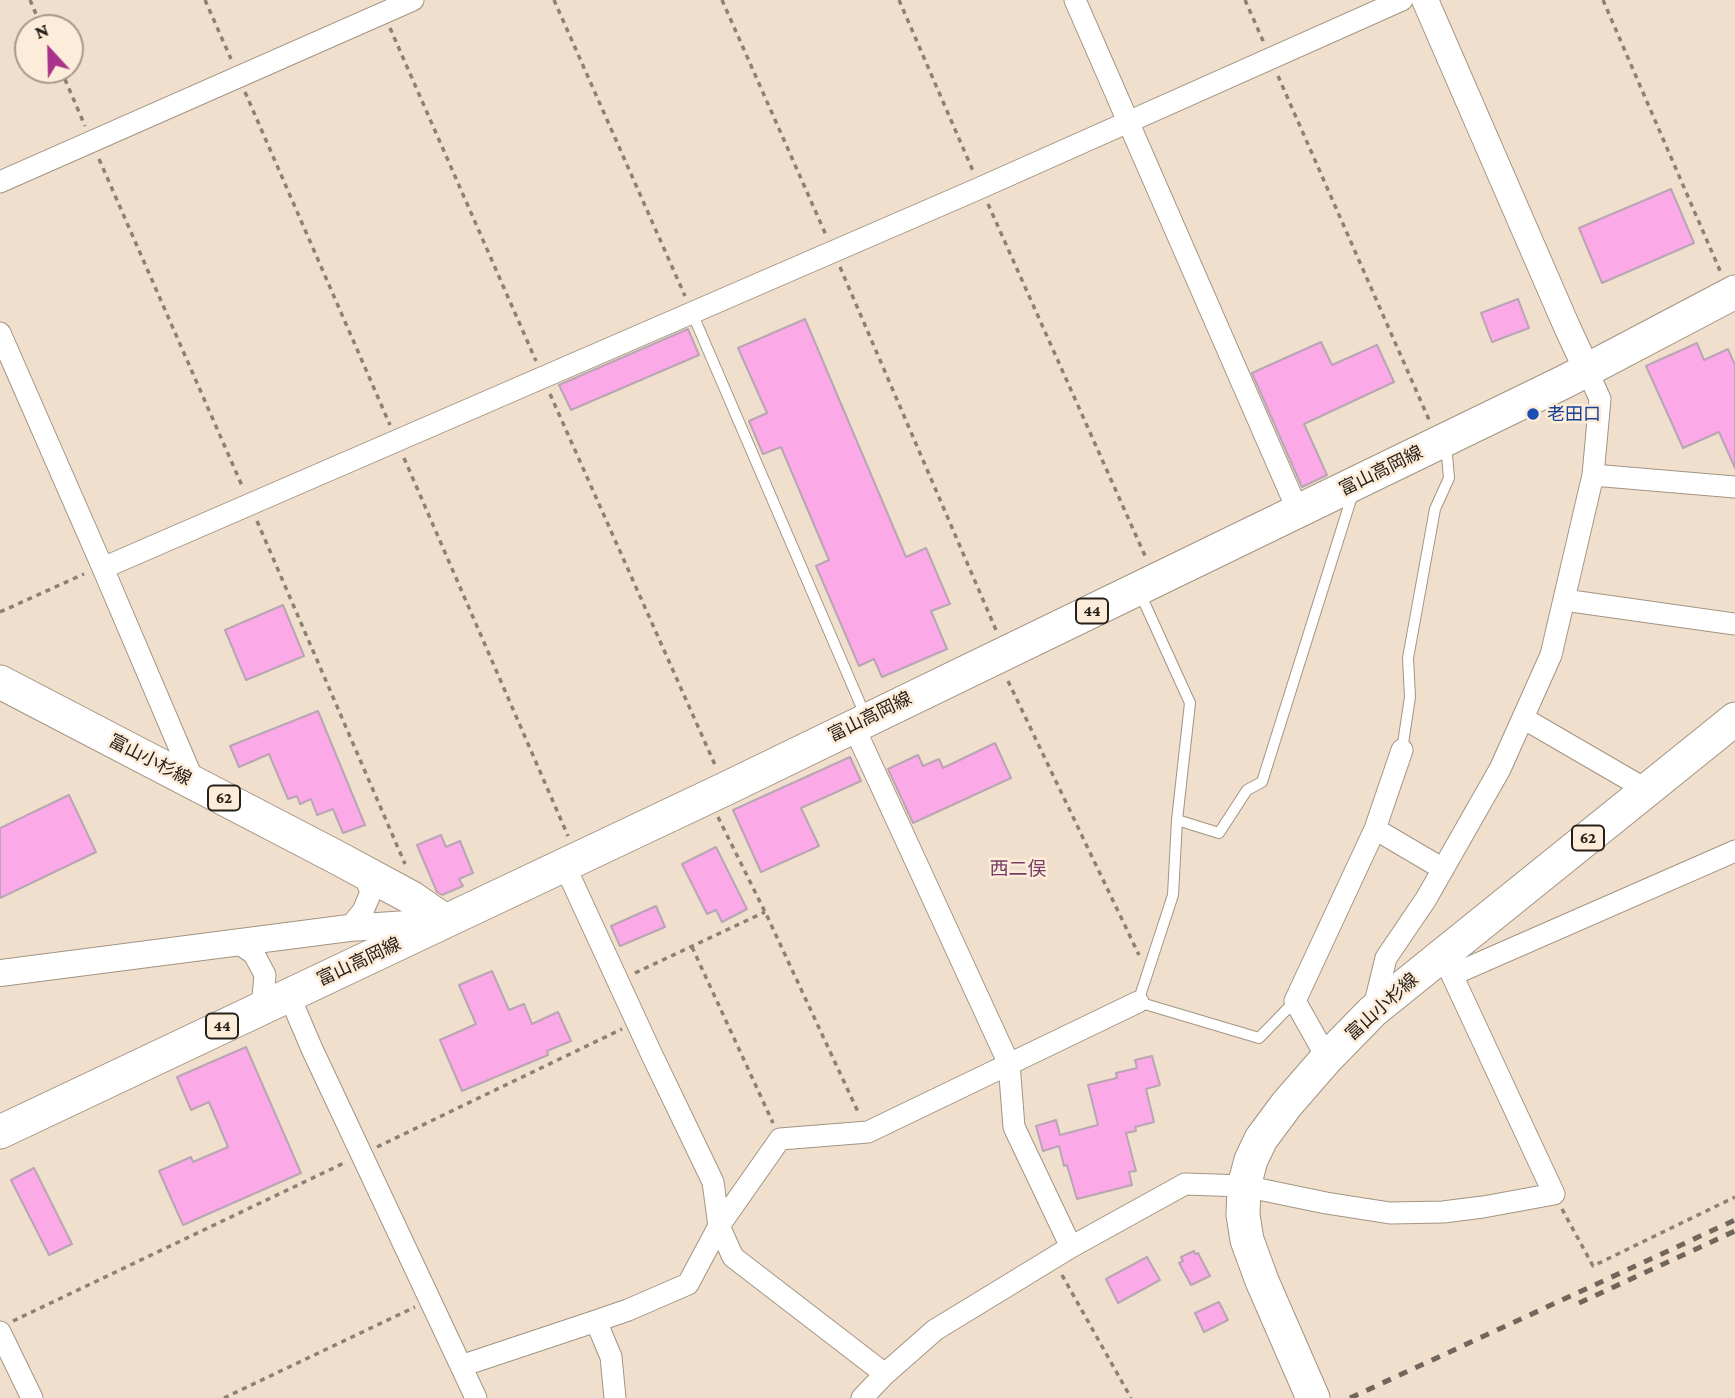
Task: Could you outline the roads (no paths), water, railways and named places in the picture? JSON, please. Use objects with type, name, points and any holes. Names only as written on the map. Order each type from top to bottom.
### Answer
[{"type":"main road","name":"富山高岡線","points":[[0,1132],[716,793],[1587,370],[1733,293]]},
{"type":"main road","name":"富山小杉線","points":[[0,682],[412,898],[445,921]]},
{"type":"main road","name":"富山小杉線","points":[[1313,1398],[1262,1282],[1247,1240],[1243,1215],[1244,1186],[1251,1160],[1261,1139],[1327,1058],[1373,1011],[1447,965],[1647,790],[1735,719]]},
{"type":"street","points":[[0,182],[92,142],[381,6],[413,0]]},
{"type":"street","points":[[1075,0],[1298,511]]},
{"type":"street","points":[[102,567],[543,378],[694,318],[834,252],[1402,0]]},
{"type":"street","points":[[1373,1011],[1386,958],[1426,899],[1500,769],[1551,655],[1593,475],[1600,399],[1424,0]]},
{"type":"street","points":[[0,333],[194,782]]},
{"type":"street","points":[[1593,475],[1735,488]]},
{"type":"street","points":[[1564,600],[1735,624]]},
{"type":"street","points":[[1523,718],[1647,790]]},
{"type":"street","points":[[860,722],[1009,1064],[1014,1127],[1071,1247]]},
{"type":"street","points":[[1327,1058],[1295,1001],[1375,829],[1402,750]]},
{"type":"street","points":[[1375,829],[1443,869]]},
{"type":"street","points":[[862,1398],[935,1330],[1071,1247],[1185,1184],[1244,1186],[1391,1213],[1470,1209],[1554,1194],[1447,965],[1735,852]]},
{"type":"street","points":[[564,864],[713,1182],[719,1226],[733,1257],[886,1374]]},
{"type":"street","points":[[349,928],[363,911],[371,892],[363,872]]},
{"type":"street","points":[[0,973],[349,928],[445,921]]},
{"type":"street","points":[[237,942],[254,954],[275,1001],[312,1049],[476,1398]]},
{"type":"street","points":[[461,1366],[628,1310],[688,1284],[719,1226],[780,1139],[867,1132],[1138,1002]]},
{"type":"street","points":[[596,1321],[611,1357],[608,1396]]},
{"type":"street","points":[[6,1327],[32,1398]]},
{"type":"lane","points":[[694,318],[860,722]]},
{"type":"lane","points":[[1402,750],[1410,697],[1408,658],[1435,509],[1449,478],[1442,441]]},
{"type":"lane","points":[[1177,820],[1219,833],[1247,790],[1262,782],[1356,483]]},
{"type":"lane","points":[[1147,584],[1190,703],[1177,820],[1173,895],[1138,1002],[1259,1038],[1295,1001]]},
{"type":"railway","points":[[1350,1398],[1735,1220]]},
{"type":"railway","points":[[1579,1303],[1735,1231]]},
{"type":"place","name":"老田口","points":[[1533,414]]},
{"type":"district","name":"西二俣","points":[[1018,869]]}]
